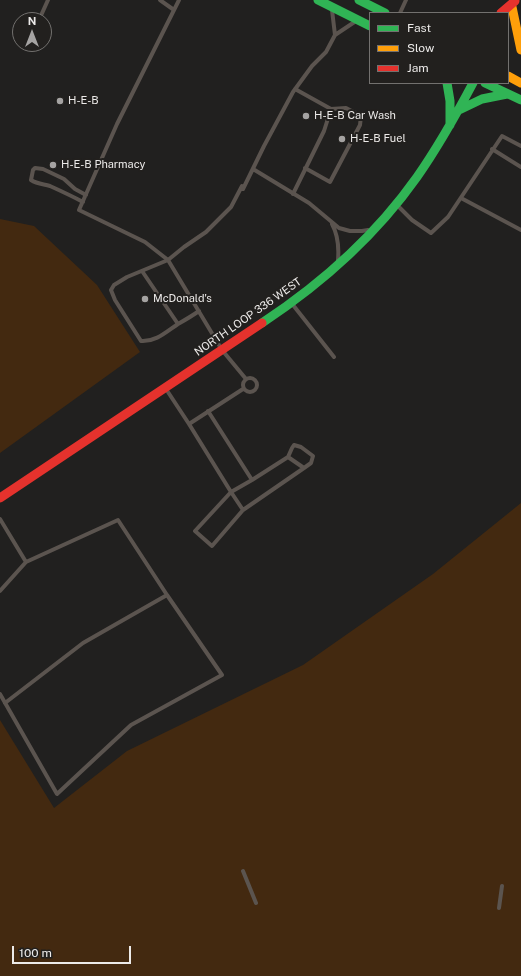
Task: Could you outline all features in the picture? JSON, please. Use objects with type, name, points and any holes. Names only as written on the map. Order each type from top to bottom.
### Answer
[{"type":"main road","points":[[318,0],[369,26]]},
{"type":"main road","points":[[359,0],[382,12]]},
{"type":"main road","points":[[503,12],[513,6],[521,50]]},
{"type":"main road","points":[[509,76],[521,82]]},
{"type":"main road","points":[[447,84],[450,101],[450,126]]},
{"type":"main road","name":"NORTH LOOP 336 WEST","points":[[0,498],[292,303],[335,268],[358,246],[396,205],[414,181],[450,126],[472,84]]},
{"type":"main road","points":[[488,84],[521,100]]},
{"type":"main road","points":[[459,110],[478,100],[490,96],[507,94]]},
{"type":"lane","points":[[43,12],[48,0]]},
{"type":"lane","points":[[160,0],[174,10]]},
{"type":"lane","points":[[179,0],[161,33],[139,82],[117,124],[79,210],[145,242],[168,260],[222,350],[246,379]]},
{"type":"lane","points":[[400,12],[406,0]]},
{"type":"lane","points":[[332,7],[335,35]]},
{"type":"lane","points":[[199,311],[162,336],[148,342],[141,342],[111,290],[114,284],[168,260],[184,246],[206,232],[231,207],[242,186],[243,189],[270,134],[295,89],[312,66],[326,52],[335,35],[358,20]]},
{"type":"lane","points":[[295,89],[331,110],[346,108],[361,116],[360,125],[330,182],[305,168]]},
{"type":"lane","points":[[293,194],[324,131],[331,110]]},
{"type":"lane","points":[[396,205],[412,220],[432,233],[448,217],[502,136],[521,146]]},
{"type":"lane","points":[[492,149],[521,167]]},
{"type":"lane","points":[[83,202],[67,193],[31,180],[33,170],[36,168],[43,169],[64,179],[75,189],[86,195]]},
{"type":"lane","points":[[253,169],[309,203],[338,228],[350,231],[362,231],[376,227]]},
{"type":"lane","points":[[461,198],[521,230]]},
{"type":"lane","points":[[331,222],[335,230],[338,243],[338,260],[335,268]]},
{"type":"lane","points":[[142,271],[178,324]]},
{"type":"lane","points":[[292,303],[334,357]]},
{"type":"lane","points":[[251,378],[256,381],[257,387],[254,392],[248,393],[243,389],[242,384],[246,379],[251,378]]},
{"type":"lane","points":[[166,388],[244,510]]},
{"type":"lane","points":[[189,424],[243,389]]},
{"type":"lane","points":[[208,411],[252,480]]},
{"type":"lane","points":[[294,445],[301,447],[313,456],[311,463],[244,510],[212,546],[195,531],[232,492],[288,457],[294,445]]},
{"type":"lane","points":[[288,457],[304,468]]},
{"type":"lane","points":[[0,519],[26,562]]},
{"type":"lane","points":[[0,591],[26,562],[118,520],[222,676],[131,725],[57,794],[0,694]]},
{"type":"lane","points":[[5,703],[83,643],[167,595]]},
{"type":"lane","points":[[243,871],[256,903]]},
{"type":"lane","points":[[499,908],[502,886]]},
{"type":"shaded area","points":[[0,219],[34,226],[97,285],[140,352],[0,453]]},
{"type":"shaded area","points":[[521,503],[521,976],[0,976],[0,720],[54,808],[127,751],[303,665],[433,574]]},
{"type":"traffic: fast","points":[[318,0],[369,26]]},
{"type":"traffic: fast","points":[[359,0],[383,12]]},
{"type":"traffic: fast","points":[[447,84],[450,101],[450,125]]},
{"type":"traffic: fast","points":[[262,323],[326,275],[384,219],[425,166],[472,84]]},
{"type":"traffic: fast","points":[[487,84],[521,100]]},
{"type":"traffic: fast","points":[[459,110],[482,99],[507,94]]},
{"type":"traffic: slow","points":[[512,7],[521,50]]},
{"type":"traffic: slow","points":[[509,77],[521,83]]},
{"type":"traffic: jam","points":[[502,12],[515,1]]},
{"type":"traffic: jam","points":[[0,498],[262,323]]},
{"type":"place","name":"H-E-B","points":[[60,101]]},
{"type":"place","name":"H-E-B Car Wash","points":[[306,116]]},
{"type":"place","name":"H-E-B Fuel","points":[[342,139]]},
{"type":"place","name":"H-E-B Pharmacy","points":[[53,165]]},
{"type":"place","name":"McDonald's","points":[[145,299]]}]
